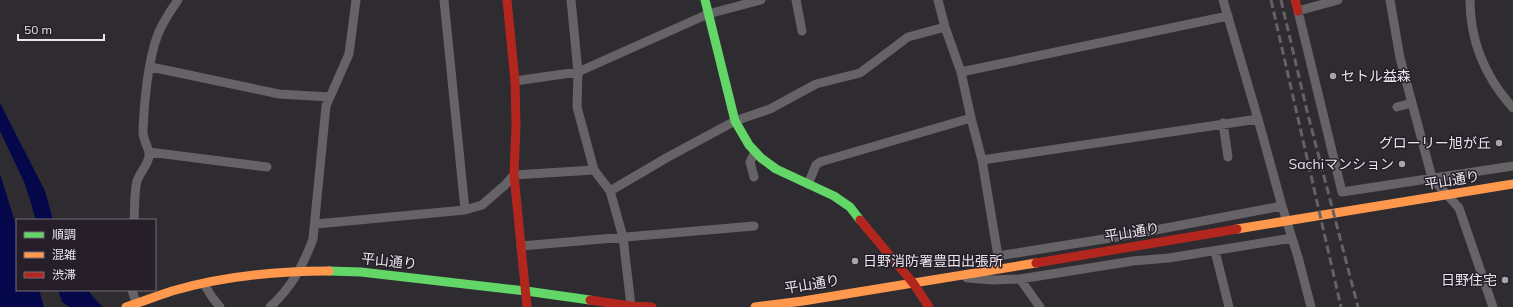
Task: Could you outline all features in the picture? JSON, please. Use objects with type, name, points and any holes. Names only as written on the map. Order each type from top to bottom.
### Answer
[{"type":"main road","points":[[507,0],[515,81],[516,125],[514,176],[527,307]]},
{"type":"main road","points":[[705,0],[735,120],[741,134],[755,152],[783,174],[828,192],[850,207],[913,283],[929,307]]},
{"type":"main road","points":[[1295,0],[1298,11]]},
{"type":"main road","name":"平山通り","points":[[755,307],[804,304],[975,272],[1513,184]]},
{"type":"main road","name":"平山通り","points":[[126,307],[137,305],[173,291],[204,284],[241,277],[299,271],[361,272],[526,291],[631,306],[652,307]]},
{"type":"street","points":[[134,219],[138,180],[149,158],[149,152],[143,139],[143,131],[151,67],[159,33],[178,0]]},
{"type":"street","points":[[270,307],[283,295],[299,271],[306,258],[313,239],[316,224],[326,106],[349,54],[356,0]]},
{"type":"street","points":[[444,0],[465,210]]},
{"type":"street","points":[[571,0],[578,72],[577,107],[594,170],[610,191],[623,237],[631,306]]},
{"type":"street","points":[[515,81],[578,72],[708,14],[761,0]]},
{"type":"street","points":[[796,0],[802,31]]},
{"type":"street","points":[[938,0],[945,28],[960,72],[982,160],[998,256]]},
{"type":"street","points":[[1223,0],[1311,307]]},
{"type":"street","points":[[1338,0],[1298,11],[1342,192],[1513,166]]},
{"type":"street","points":[[1390,0],[1400,58],[1432,178],[1459,208],[1493,307]]},
{"type":"street","points":[[1470,0],[1473,31],[1482,62],[1500,93],[1513,108]]},
{"type":"street","points":[[960,72],[1228,16]]},
{"type":"street","points":[[610,191],[668,156],[735,120],[770,109],[816,84],[860,73],[908,37],[945,28]]},
{"type":"street","points":[[151,67],[279,94],[330,97]]},
{"type":"street","points":[[1397,107],[1412,103]]},
{"type":"street","points":[[808,184],[816,165],[820,162],[971,118]]},
{"type":"street","points":[[982,160],[1258,119]]},
{"type":"street","points":[[1223,123],[1228,157]]},
{"type":"street","points":[[149,152],[267,167]]},
{"type":"street","points":[[754,177],[750,162],[755,152]]},
{"type":"street","points":[[316,224],[465,210],[482,205],[514,176],[594,170]]},
{"type":"street","points":[[975,272],[990,264],[998,256],[1128,235],[1282,206]]},
{"type":"street","points":[[521,246],[754,226]]},
{"type":"street","points":[[1128,235],[1133,261]]},
{"type":"street","points":[[952,276],[993,280],[1020,279],[1133,261],[1169,258],[1292,238]]},
{"type":"street","points":[[1215,251],[1229,307]]},
{"type":"street","points":[[1020,279],[1040,307]]},
{"type":"street","points":[[204,284],[220,307]]},
{"type":"street","points":[[132,291],[137,305]]},
{"type":"shaded area","points":[[0,103],[45,191],[53,219],[36,219],[25,184],[0,131]]},
{"type":"shaded area","points":[[0,174],[16,225],[16,291],[39,291],[44,307],[0,307]]},
{"type":"shaded area","points":[[58,291],[89,291],[103,307],[70,307],[62,302]]},
{"type":"railway","points":[[1271,0],[1341,307]]},
{"type":"railway","points":[[1281,0],[1307,111],[1358,307]]},
{"type":"traffic: fast","points":[[705,0],[735,121],[749,145],[761,158],[776,169],[834,196],[850,207],[860,220]]},
{"type":"traffic: fast","points":[[329,271],[361,272],[590,300]]},
{"type":"traffic: slow","points":[[1237,229],[1513,184]]},
{"type":"traffic: slow","points":[[755,307],[803,301],[1036,263]]},
{"type":"traffic: slow","points":[[126,307],[172,291],[230,278],[270,273],[329,271]]},
{"type":"traffic: jam","points":[[507,0],[515,81],[516,125],[514,175],[527,307]]},
{"type":"traffic: jam","points":[[1295,0],[1298,11]]},
{"type":"traffic: jam","points":[[860,220],[913,283],[929,307]]},
{"type":"traffic: jam","points":[[1036,263],[1237,229]]},
{"type":"traffic: jam","points":[[590,300],[631,306],[652,307]]},
{"type":"place","name":"セトル益森","points":[[1333,76]]},
{"type":"place","name":"グローリー旭が丘","points":[[1499,143]]},
{"type":"place","name":"Sachiマンション","points":[[1402,164]]},
{"type":"place","name":"日野消防署豊田出張所","points":[[855,261]]},
{"type":"place","name":"日野住宅","points":[[1505,280]]}]
